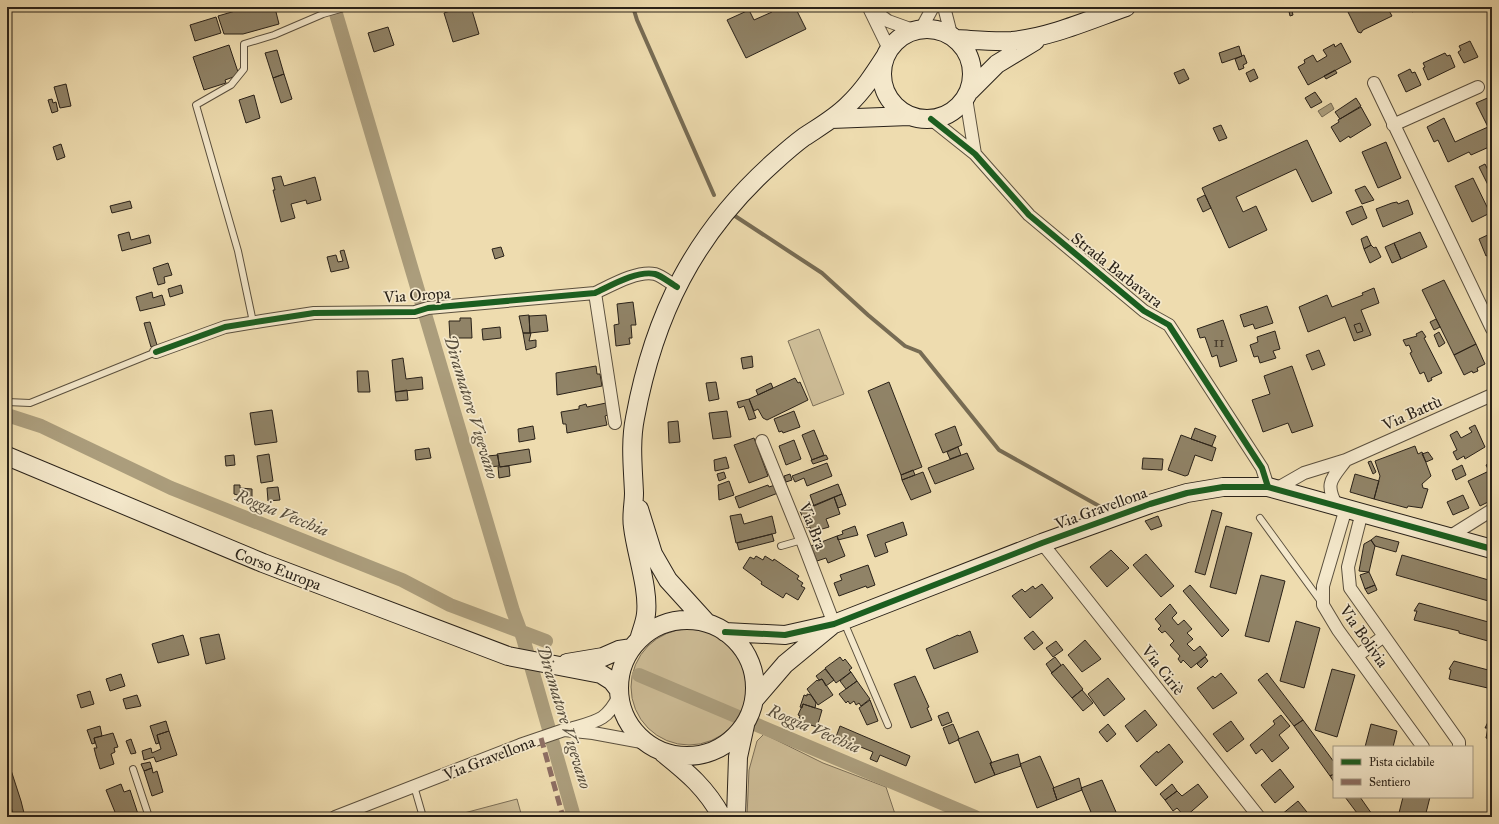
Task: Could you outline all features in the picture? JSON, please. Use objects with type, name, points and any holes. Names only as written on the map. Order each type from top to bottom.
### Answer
[{"type":"main road","points":[[954,37],[992,41],[1013,40],[1046,35],[1126,7]]},
{"type":"main road","points":[[722,817],[711,798],[686,771],[651,746],[628,722],[623,710],[619,693],[620,675],[625,661],[636,644],[646,614],[645,595],[632,525],[634,493],[632,460],[634,420],[643,381],[658,330],[677,286],[696,250],[738,197],[791,148],[831,119],[860,93],[899,38],[917,30],[941,30],[954,37],[966,50],[972,63],[973,77],[968,94]]},
{"type":"main road","points":[[831,119],[909,116],[931,119],[951,113],[997,64],[1046,35]]},
{"type":"main road","points":[[887,53],[882,70],[885,91],[897,108],[909,116]]},
{"type":"main road","name":"Corso Europa","points":[[7,456],[263,563],[508,656],[601,674],[612,681],[619,693]]},
{"type":"main road","name":"Via Gravellona","points":[[725,632],[785,635],[839,622],[1042,543],[1150,504],[1187,493],[1223,487],[1272,488],[1492,548]]},
{"type":"main road","points":[[634,493],[653,554],[668,580],[707,623]]},
{"type":"main road","points":[[555,665],[603,657],[636,644],[653,629],[670,622],[689,620],[707,623],[725,632],[737,642],[746,655],[752,669],[755,685],[738,757],[736,817]]},
{"type":"main road","name":"Via Gravellona","points":[[749,715],[785,664],[839,622]]},
{"type":"main road","points":[[651,746],[671,754],[688,756],[705,754],[725,744],[734,737],[749,715]]},
{"type":"street","points":[[869,7],[888,21],[917,30],[933,7]]},
{"type":"street","points":[[869,7],[878,22],[887,53]]},
{"type":"street","points":[[944,7],[954,37]]},
{"type":"street","points":[[1374,83],[1492,329]]},
{"type":"street","points":[[1393,125],[1478,87]]},
{"type":"street","points":[[968,94],[975,154]]},
{"type":"street","name":"Strada Barbavara","points":[[931,119],[975,154],[1029,215],[1144,311],[1169,325],[1262,468],[1272,488]]},
{"type":"street","name":"Via Oropa","points":[[156,352],[225,327],[314,314],[415,312],[428,308],[595,294],[616,283],[640,274],[655,274],[677,286]]},
{"type":"street","points":[[595,294],[615,423]]},
{"type":"street","name":"Via Battù","points":[[1272,488],[1304,473],[1346,460],[1492,395]]},
{"type":"street","name":"Via Bra","points":[[762,441],[802,540],[839,622]]},
{"type":"street","name":"Via Battù","points":[[1346,460],[1330,482],[1331,494],[1348,508]]},
{"type":"street","name":"Via Bolivia","points":[[1348,508],[1323,586],[1323,604],[1357,656],[1422,746]]},
{"type":"street","name":"Via Bolivia","points":[[1348,508],[1348,567],[1350,588],[1459,742],[1459,746]]},
{"type":"street","points":[[1449,537],[1492,510]]},
{"type":"street","name":"Via Ciriè","points":[[1042,543],[1259,817]]},
{"type":"street","points":[[1357,656],[1384,636]]},
{"type":"street","points":[[564,731],[592,723],[607,716],[619,693]]},
{"type":"street","name":"Via Gravellona","points":[[335,817],[543,737],[564,731],[593,732],[651,746]]},
{"type":"lane","points":[[253,322],[238,251],[196,105],[231,85],[244,69],[244,44],[274,35],[323,14],[345,8]]},
{"type":"lane","points":[[7,402],[30,403],[156,352]]},
{"type":"lane","points":[[1260,518],[1323,604]]},
{"type":"lane","points":[[781,546],[802,540]]},
{"type":"lane","points":[[839,622],[888,725]]},
{"type":"lane","points":[[133,770],[149,817]]},
{"type":"lane","points":[[414,786],[423,817]]},
{"type":"shaded area","points":[[1331,103],[1334,109],[1322,117],[1318,111]]},
{"type":"shaded area","points":[[819,329],[844,394],[813,406],[788,341]]},
{"type":"shaded area","points":[[689,629],[711,634],[730,646],[742,665],[747,687],[742,709],[730,728],[711,740],[689,745],[667,740],[648,728],[636,709],[631,687],[636,665],[648,646],[667,634]]},
{"type":"shaded area","points":[[764,734],[823,763],[886,787],[896,817],[747,817],[749,770],[757,741]]},
{"type":"shaded area","points":[[517,799],[522,817],[449,817]]},
{"type":"building","points":[[249,7],[269,7],[270,10],[275,8],[279,24],[243,34],[224,34],[218,16]]},
{"type":"building","points":[[463,7],[471,7],[479,34],[453,42],[444,13]]},
{"type":"building","points":[[770,7],[795,7],[806,29],[746,58],[727,20],[749,10],[754,20],[772,12]]},
{"type":"building","points":[[1288,7],[1306,7],[1292,11],[1293,15],[1290,16]]},
{"type":"building","points":[[1356,7],[1387,7],[1392,16],[1363,30],[1361,33],[1358,32],[1348,12]]},
{"type":"building","points":[[1409,7],[1421,7],[1412,12]]},
{"type":"building","points":[[216,17],[221,33],[195,41],[190,25]]},
{"type":"building","points":[[388,27],[394,45],[374,52],[368,33]]},
{"type":"building","points":[[1470,41],[1478,57],[1464,63],[1458,52],[1461,50],[1459,46]]},
{"type":"building","points":[[1341,43],[1351,62],[1308,85],[1298,67],[1305,63],[1304,60],[1313,55],[1317,62],[1327,56],[1323,50],[1334,44],[1335,47]]},
{"type":"building","points":[[229,45],[239,75],[225,80],[226,83],[204,90],[193,57]]},
{"type":"building","points":[[1239,46],[1242,56],[1222,63],[1219,53]]},
{"type":"building","points":[[277,50],[284,74],[273,78],[265,53]]},
{"type":"building","points":[[1445,53],[1447,56],[1450,55],[1455,67],[1428,80],[1423,68],[1425,67],[1423,63]]},
{"type":"building","points":[[1244,55],[1247,63],[1243,65],[1244,68],[1239,70],[1235,59]]},
{"type":"building","points":[[1184,69],[1189,79],[1179,84],[1174,73]]},
{"type":"building","points":[[1254,69],[1258,78],[1250,82],[1246,73]]},
{"type":"building","points":[[1410,69],[1412,73],[1415,72],[1421,85],[1406,92],[1398,75]]},
{"type":"building","points":[[1335,70],[1337,73],[1326,79],[1324,76]]},
{"type":"building","points":[[284,74],[292,99],[281,103],[273,78]]},
{"type":"building","points":[[66,84],[71,106],[60,108],[54,87]]},
{"type":"building","points":[[1315,92],[1322,102],[1311,108],[1305,98]]},
{"type":"building","points":[[254,95],[260,118],[246,123],[239,100]]},
{"type":"building","points":[[1492,96],[1492,142],[1487,144],[1489,147],[1471,155],[1469,152],[1448,162],[1438,140],[1434,142],[1427,127],[1444,118],[1455,142],[1488,127],[1476,103]]},
{"type":"building","points":[[1356,98],[1361,106],[1340,119],[1335,112]]},
{"type":"building","points":[[52,99],[53,103],[56,102],[58,111],[52,113],[48,100]]},
{"type":"building","points":[[1361,107],[1371,125],[1350,138],[1349,136],[1340,142],[1331,127],[1339,122],[1338,120]]},
{"type":"building","points":[[1221,125],[1227,138],[1219,141],[1213,128]]},
{"type":"building","points":[[1307,140],[1332,193],[1312,202],[1296,169],[1236,197],[1243,212],[1256,206],[1267,230],[1229,248],[1202,188]]},
{"type":"building","points":[[1386,142],[1401,178],[1378,188],[1362,152]]},
{"type":"building","points":[[61,144],[65,157],[57,160],[53,147]]},
{"type":"building","points":[[1485,164],[1492,178],[1492,193],[1479,167]]},
{"type":"building","points":[[281,176],[284,186],[315,177],[321,200],[307,204],[306,200],[291,204],[295,218],[281,222],[273,190],[275,190],[272,178]]},
{"type":"building","points":[[1473,178],[1490,213],[1472,222],[1455,186]]},
{"type":"building","points":[[1365,186],[1374,200],[1362,204],[1355,190]]},
{"type":"building","points":[[1205,195],[1211,208],[1203,212],[1197,199]]},
{"type":"building","points":[[1408,200],[1413,214],[1383,227],[1376,209],[1392,203],[1397,202],[1398,204]]},
{"type":"building","points":[[130,201],[132,208],[112,213],[110,206]]},
{"type":"building","points":[[1362,206],[1367,218],[1352,225],[1346,212]]},
{"type":"building","points":[[129,232],[131,240],[149,235],[151,243],[122,251],[118,235]]},
{"type":"building","points":[[1420,232],[1427,247],[1401,259],[1394,243]]},
{"type":"building","points":[[1492,233],[1492,256],[1491,254],[1486,256],[1479,239]]},
{"type":"building","points":[[1367,236],[1371,245],[1364,249],[1361,239]]},
{"type":"building","points":[[1394,243],[1401,259],[1392,263],[1385,247]]},
{"type":"building","points":[[1371,245],[1374,248],[1376,247],[1381,257],[1370,263],[1364,249]]},
{"type":"building","points":[[501,247],[504,256],[495,259],[492,249]]},
{"type":"building","points":[[344,250],[349,268],[331,272],[327,257],[336,255],[338,262],[343,261],[340,251]]},
{"type":"building","points":[[168,263],[172,275],[164,277],[165,283],[158,285],[153,268]]},
{"type":"building","points":[[1444,280],[1476,344],[1454,355],[1422,290]]},
{"type":"building","points":[[181,285],[183,293],[170,297],[168,289]]},
{"type":"building","points":[[1374,288],[1379,303],[1361,310],[1371,335],[1354,341],[1345,317],[1308,332],[1299,307],[1327,295],[1332,307],[1363,295],[1362,293]]},
{"type":"building","points":[[152,292],[153,298],[162,295],[165,305],[140,311],[136,297]]},
{"type":"building","points":[[633,302],[636,325],[631,325],[632,338],[629,338],[630,344],[616,346],[614,325],[619,324],[617,304]]},
{"type":"building","points":[[1267,306],[1273,323],[1255,329],[1253,324],[1244,327],[1240,315]]},
{"type":"building","points":[[529,315],[530,333],[523,333],[519,316]]},
{"type":"building","points":[[546,315],[548,331],[530,333],[529,316]]},
{"type":"building","points":[[460,318],[471,318],[472,338],[450,338],[449,321],[460,321]]},
{"type":"building","points":[[1436,319],[1440,327],[1434,330],[1430,322]]},
{"type":"building","points":[[1223,320],[1237,361],[1220,367],[1217,355],[1212,357],[1205,337],[1200,338],[1197,329]]},
{"type":"building","points":[[150,322],[157,345],[151,347],[144,323]]},
{"type":"building","points":[[1360,323],[1363,331],[1357,333],[1354,325]]},
{"type":"building","points":[[500,327],[501,338],[483,340],[482,329]]},
{"type":"building","points":[[1275,331],[1280,349],[1273,351],[1276,358],[1260,363],[1258,356],[1254,357],[1250,345],[1258,342],[1257,337]]},
{"type":"building","points":[[1422,331],[1426,337],[1424,338],[1442,373],[1431,378],[1432,380],[1428,382],[1424,372],[1420,374],[1410,353],[1412,352],[1409,345],[1406,346],[1403,340],[1417,336],[1416,334]]},
{"type":"building","points":[[1439,332],[1445,343],[1439,347],[1434,335]]},
{"type":"building","points":[[523,333],[531,333],[529,341],[536,340],[536,347],[526,350]]},
{"type":"building","points":[[1476,344],[1485,364],[1477,368],[1478,371],[1473,373],[1472,371],[1464,375],[1454,355]]},
{"type":"building","points":[[1319,350],[1325,365],[1312,370],[1306,355]]},
{"type":"building","points":[[752,356],[753,367],[743,369],[741,358]]},
{"type":"building","points":[[403,358],[406,379],[422,377],[423,389],[395,392],[392,360]]},
{"type":"building","points":[[596,366],[597,374],[600,374],[602,386],[557,395],[556,373]]},
{"type":"building","points":[[1292,366],[1313,426],[1292,433],[1288,423],[1263,432],[1252,400],[1270,394],[1264,376]]},
{"type":"building","points":[[357,371],[368,371],[370,392],[358,392]]},
{"type":"building","points":[[795,378],[798,383],[800,382],[808,400],[767,420],[763,418],[758,409],[754,411],[749,399]]},
{"type":"building","points":[[716,382],[719,399],[709,401],[706,383]]},
{"type":"building","points":[[889,382],[922,467],[901,475],[868,391]]},
{"type":"building","points":[[771,383],[773,388],[758,395],[756,390]]},
{"type":"building","points":[[407,390],[408,400],[396,401],[395,392]]},
{"type":"building","points":[[749,399],[756,418],[749,420],[744,406],[739,408],[737,402]]},
{"type":"building","points":[[606,403],[608,415],[605,416],[607,425],[567,433],[566,424],[563,424],[561,412],[579,409],[579,406],[586,404],[587,407]]},
{"type":"building","points":[[272,410],[277,442],[255,445],[250,413]]},
{"type":"building","points":[[727,411],[731,437],[713,439],[709,413]]},
{"type":"building","points":[[794,411],[800,427],[783,433],[782,431],[779,432],[774,419]]},
{"type":"building","points":[[678,421],[680,442],[669,443],[668,422]]},
{"type":"building","points":[[1475,425],[1485,447],[1465,459],[1464,456],[1457,460],[1453,452],[1457,450],[1450,435],[1457,431],[1461,438],[1472,432],[1469,428]]},
{"type":"building","points":[[533,426],[535,439],[519,442],[518,429]]},
{"type":"building","points":[[955,426],[962,445],[943,453],[935,434]]},
{"type":"building","points":[[1195,428],[1216,436],[1212,446],[1191,439]]},
{"type":"building","points":[[814,430],[824,455],[812,460],[802,435]]},
{"type":"building","points":[[1181,435],[1216,448],[1212,461],[1195,455],[1188,475],[1185,476],[1168,470]]},
{"type":"building","points":[[754,438],[768,476],[749,483],[734,445]]},
{"type":"building","points":[[794,440],[801,459],[786,465],[779,446]]},
{"type":"building","points":[[1415,446],[1418,454],[1422,452],[1431,476],[1422,484],[1423,488],[1428,489],[1422,508],[1408,506],[1407,508],[1374,499],[1380,476],[1375,461]]},
{"type":"building","points":[[958,447],[961,455],[950,459],[947,452]]},
{"type":"building","points":[[429,448],[431,458],[416,460],[415,450]]},
{"type":"building","points":[[529,449],[531,462],[500,467],[497,454]]},
{"type":"building","points":[[1428,452],[1433,459],[1426,462],[1422,454]]},
{"type":"building","points":[[967,453],[974,469],[935,484],[928,468]]},
{"type":"building","points":[[269,454],[273,481],[261,483],[257,456]]},
{"type":"building","points":[[234,455],[235,465],[226,466],[225,456]]},
{"type":"building","points":[[498,455],[499,466],[489,467],[487,456]]},
{"type":"building","points":[[826,455],[828,459],[813,464],[811,460]]},
{"type":"building","points":[[726,457],[729,468],[715,471],[714,460]]},
{"type":"building","points":[[1143,458],[1163,459],[1162,470],[1142,469]]},
{"type":"building","points":[[1371,461],[1376,472],[1373,474],[1368,462]]},
{"type":"building","points":[[1492,462],[1492,500],[1480,506],[1468,481],[1489,471],[1486,465]]},
{"type":"building","points":[[827,463],[832,476],[807,486],[804,478],[795,482],[792,476]]},
{"type":"building","points":[[1462,465],[1466,475],[1456,480],[1452,470]]},
{"type":"building","points":[[509,466],[510,476],[499,478],[498,467]]},
{"type":"building","points":[[913,470],[915,475],[902,480],[901,475]]},
{"type":"building","points":[[724,472],[726,478],[719,481],[717,474]]},
{"type":"building","points":[[923,472],[931,492],[911,500],[902,480]]},
{"type":"building","points":[[790,474],[792,480],[786,482],[784,476]]},
{"type":"building","points":[[1355,474],[1379,481],[1374,499],[1350,492]]},
{"type":"building","points":[[729,481],[734,495],[719,500],[718,485]]},
{"type":"building","points":[[838,484],[842,494],[814,506],[810,495]]},
{"type":"building","points":[[234,485],[240,485],[240,488],[252,489],[252,499],[234,494]]},
{"type":"building","points":[[768,485],[769,487],[775,485],[778,493],[739,508],[735,497]]},
{"type":"building","points":[[278,487],[280,500],[268,501],[267,488]]},
{"type":"building","points":[[842,494],[846,505],[838,508],[834,497]]},
{"type":"building","points":[[1463,495],[1469,508],[1453,515],[1447,502]]},
{"type":"building","points":[[834,497],[840,514],[826,519],[829,527],[812,532],[810,527],[807,528],[800,511]]},
{"type":"building","points":[[1212,510],[1222,513],[1205,575],[1195,572]]},
{"type":"building","points":[[741,514],[744,524],[772,516],[776,533],[736,543],[730,516]]},
{"type":"building","points":[[1158,516],[1162,526],[1151,530],[1145,521]]},
{"type":"building","points":[[903,522],[907,535],[885,543],[888,552],[875,557],[867,535]]},
{"type":"building","points":[[855,526],[858,535],[838,540],[837,536],[843,534],[842,531]]},
{"type":"building","points":[[1226,526],[1252,533],[1236,594],[1210,587]]},
{"type":"building","points":[[772,534],[774,541],[739,550],[737,543]]},
{"type":"building","points":[[837,536],[845,556],[828,563],[826,558],[817,561],[811,546]]},
{"type":"building","points":[[1376,536],[1399,542],[1396,552],[1375,546],[1371,540]]},
{"type":"building","points":[[1371,540],[1375,546],[1369,572],[1359,571],[1364,544]]},
{"type":"building","points":[[1111,550],[1129,568],[1107,587],[1090,567]]},
{"type":"building","points":[[1146,554],[1174,586],[1161,597],[1133,565]]},
{"type":"building","points":[[1402,555],[1492,581],[1492,602],[1396,575]]},
{"type":"building","points":[[756,556],[763,560],[765,556],[773,561],[774,559],[799,576],[797,579],[803,583],[801,586],[805,588],[798,600],[786,593],[783,598],[761,584],[762,582],[743,568],[750,557],[754,559]]},
{"type":"building","points":[[868,565],[875,585],[867,588],[866,586],[839,596],[834,583],[842,580],[840,575]]},
{"type":"building","points":[[1369,572],[1375,585],[1365,589],[1360,575]]},
{"type":"building","points":[[1261,575],[1285,581],[1269,642],[1245,636]]},
{"type":"building","points":[[1042,584],[1053,598],[1030,618],[1012,596],[1022,589],[1025,592],[1033,586],[1035,589]]},
{"type":"building","points":[[1190,585],[1229,630],[1222,637],[1183,591]]},
{"type":"building","points":[[1375,585],[1377,590],[1368,594],[1365,589]]},
{"type":"building","points":[[1419,603],[1492,623],[1492,633],[1488,641],[1459,633],[1459,631],[1414,620],[1417,611],[1414,611]]},
{"type":"building","points":[[1170,604],[1177,613],[1172,618],[1178,625],[1184,620],[1192,629],[1187,633],[1193,639],[1187,644],[1194,651],[1200,646],[1207,655],[1191,668],[1183,660],[1181,663],[1178,659],[1180,656],[1170,645],[1174,641],[1165,631],[1162,633],[1158,629],[1161,626],[1155,619]]},
{"type":"building","points":[[1296,621],[1320,628],[1304,688],[1280,681]]},
{"type":"building","points":[[970,631],[978,652],[934,669],[926,649]]},
{"type":"building","points":[[1033,631],[1043,643],[1034,650],[1024,638]]},
{"type":"building","points":[[219,634],[225,659],[206,664],[200,638]]},
{"type":"building","points":[[183,635],[189,655],[158,663],[152,644]]},
{"type":"building","points":[[1085,640],[1101,659],[1082,672],[1068,655]]},
{"type":"building","points":[[1056,641],[1063,650],[1053,657],[1046,648]]},
{"type":"building","points":[[840,657],[843,661],[845,659],[852,668],[849,670],[851,672],[836,683],[825,668]]},
{"type":"building","points":[[1055,657],[1061,665],[1052,673],[1046,664]]},
{"type":"building","points":[[1205,657],[1208,661],[1201,668],[1197,664]]},
{"type":"building","points":[[1454,661],[1492,671],[1492,689],[1449,679],[1451,670],[1449,669]]},
{"type":"building","points":[[1063,664],[1083,689],[1072,698],[1051,673]]},
{"type":"building","points":[[825,669],[834,680],[826,686],[822,679],[819,680],[816,676]]},
{"type":"building","points":[[1332,669],[1355,675],[1337,737],[1315,730]]},
{"type":"building","points":[[851,672],[857,681],[846,689],[840,681]]},
{"type":"building","points":[[1221,673],[1237,693],[1213,709],[1197,688],[1213,676],[1215,678]]},
{"type":"building","points":[[1267,673],[1303,720],[1294,726],[1258,680]]},
{"type":"building","points":[[121,674],[125,686],[110,691],[106,679]]},
{"type":"building","points":[[915,676],[929,707],[927,708],[932,720],[911,728],[894,684]]},
{"type":"building","points":[[1108,678],[1125,699],[1104,716],[1088,694]]},
{"type":"building","points":[[822,679],[833,695],[818,705],[807,689],[817,680]]},
{"type":"building","points":[[857,681],[870,699],[861,706],[859,703],[856,705],[854,701],[850,704],[848,701],[846,703],[839,694]]},
{"type":"building","points":[[1082,690],[1093,703],[1083,711],[1072,698]]},
{"type":"building","points":[[90,691],[94,704],[81,708],[77,695]]},
{"type":"building","points":[[807,694],[811,695],[816,703],[815,708],[803,704],[802,708],[800,707],[804,695],[807,696]]},
{"type":"building","points":[[137,695],[141,706],[126,709],[123,699]]},
{"type":"building","points":[[870,700],[878,721],[867,725],[859,708]]},
{"type":"building","points":[[803,704],[822,710],[817,727],[798,721],[800,716],[798,715]]},
{"type":"building","points":[[1145,710],[1157,725],[1137,742],[1125,726]]},
{"type":"building","points":[[948,712],[952,722],[942,726],[938,716]]},
{"type":"building","points":[[1281,715],[1290,726],[1279,735],[1289,748],[1272,762],[1262,749],[1256,754],[1250,745],[1275,724],[1273,721]]},
{"type":"building","points":[[1490,718],[1492,719],[1492,740],[1486,738],[1488,728],[1485,728]]},
{"type":"building","points":[[1303,720],[1333,761],[1333,774],[1330,776],[1294,726]]},
{"type":"building","points":[[166,721],[169,731],[157,735],[159,743],[156,744],[150,726]]},
{"type":"building","points":[[1231,721],[1244,739],[1227,752],[1213,734]]},
{"type":"building","points":[[953,724],[959,738],[958,740],[949,744],[943,728]]},
{"type":"building","points":[[1108,724],[1116,734],[1107,742],[1099,732]]},
{"type":"building","points":[[1371,724],[1397,731],[1393,746],[1365,746]]},
{"type":"building","points":[[100,726],[102,736],[94,738],[95,743],[92,744],[87,730]]},
{"type":"building","points":[[840,726],[910,756],[906,766],[880,755],[877,762],[870,759],[873,752],[836,737]]},
{"type":"building","points":[[169,731],[177,755],[156,762],[154,757],[144,760],[142,751],[151,748],[152,753],[161,749],[157,735]]},
{"type":"building","points":[[978,731],[992,763],[990,763],[995,775],[975,783],[958,739]]},
{"type":"building","points":[[113,733],[118,747],[114,748],[115,752],[111,754],[114,764],[100,769],[94,748],[97,748],[94,738]]},
{"type":"building","points":[[837,737],[850,743],[847,749],[834,744]]},
{"type":"building","points":[[131,739],[136,753],[131,754],[126,741]]},
{"type":"building","points":[[1169,744],[1183,762],[1156,786],[1140,766],[1157,751],[1158,753]]},
{"type":"building","points":[[1018,754],[1021,766],[995,775],[990,763]]},
{"type":"building","points":[[7,755],[10,767],[7,768]]},
{"type":"building","points":[[1040,756],[1054,788],[1057,800],[1037,808],[1020,764]]},
{"type":"building","points":[[150,762],[152,768],[144,771],[141,764]]},
{"type":"building","points":[[10,767],[25,817],[14,817],[7,794],[7,768]]},
{"type":"building","points":[[152,768],[153,773],[157,771],[163,792],[152,796],[144,771]]},
{"type":"building","points":[[1280,769],[1294,787],[1275,803],[1261,785]]},
{"type":"building","points":[[1079,778],[1082,790],[1057,800],[1053,788]]},
{"type":"building","points":[[1102,780],[1116,812],[1114,813],[1116,817],[1093,817],[1081,788]]},
{"type":"building","points":[[121,784],[124,792],[130,790],[138,814],[129,817],[117,817],[106,790]]},
{"type":"building","points":[[1172,784],[1177,791],[1165,800],[1160,794]]},
{"type":"building","points":[[1198,784],[1208,797],[1185,817],[1177,808],[1173,811],[1165,800],[1177,791],[1182,796]]},
{"type":"building","points":[[1346,798],[1361,798],[1374,817],[1360,817]]},
{"type":"building","points":[[1403,798],[1430,798],[1425,817],[1398,817]]},
{"type":"building","points":[[1298,801],[1311,817],[1283,817],[1281,815]]},
{"type":"building","points":[[462,813],[463,817],[457,817],[457,815]]},
{"type":"waterway","name":"Diramatore Vigevano","points":[[334,7],[513,611],[523,638],[574,817]]},
{"type":"waterway","points":[[633,7],[637,20],[714,195]]},
{"type":"waterway","points":[[735,216],[822,273],[905,346],[920,352],[999,450],[1108,511]]},
{"type":"waterway","name":"Roggia Vecchia","points":[[7,415],[41,426],[171,488],[402,580],[450,605],[546,641]]},
{"type":"waterway","name":"Roggia Vecchia","points":[[639,675],[975,817]]},
{"type":"marked path","points":[[541,738],[563,817]]},
{"type":"cycle path","points":[[931,119],[975,154],[1029,215],[1144,311],[1169,325],[1262,468],[1268,487]]},
{"type":"cycle path","points":[[156,352],[225,327],[314,313],[415,312],[428,308],[595,293],[624,279],[648,273],[658,275],[677,287]]},
{"type":"cycle path","points":[[725,632],[785,635],[834,624],[1042,543],[1150,504],[1187,493],[1223,487],[1268,487],[1492,549]]}]
